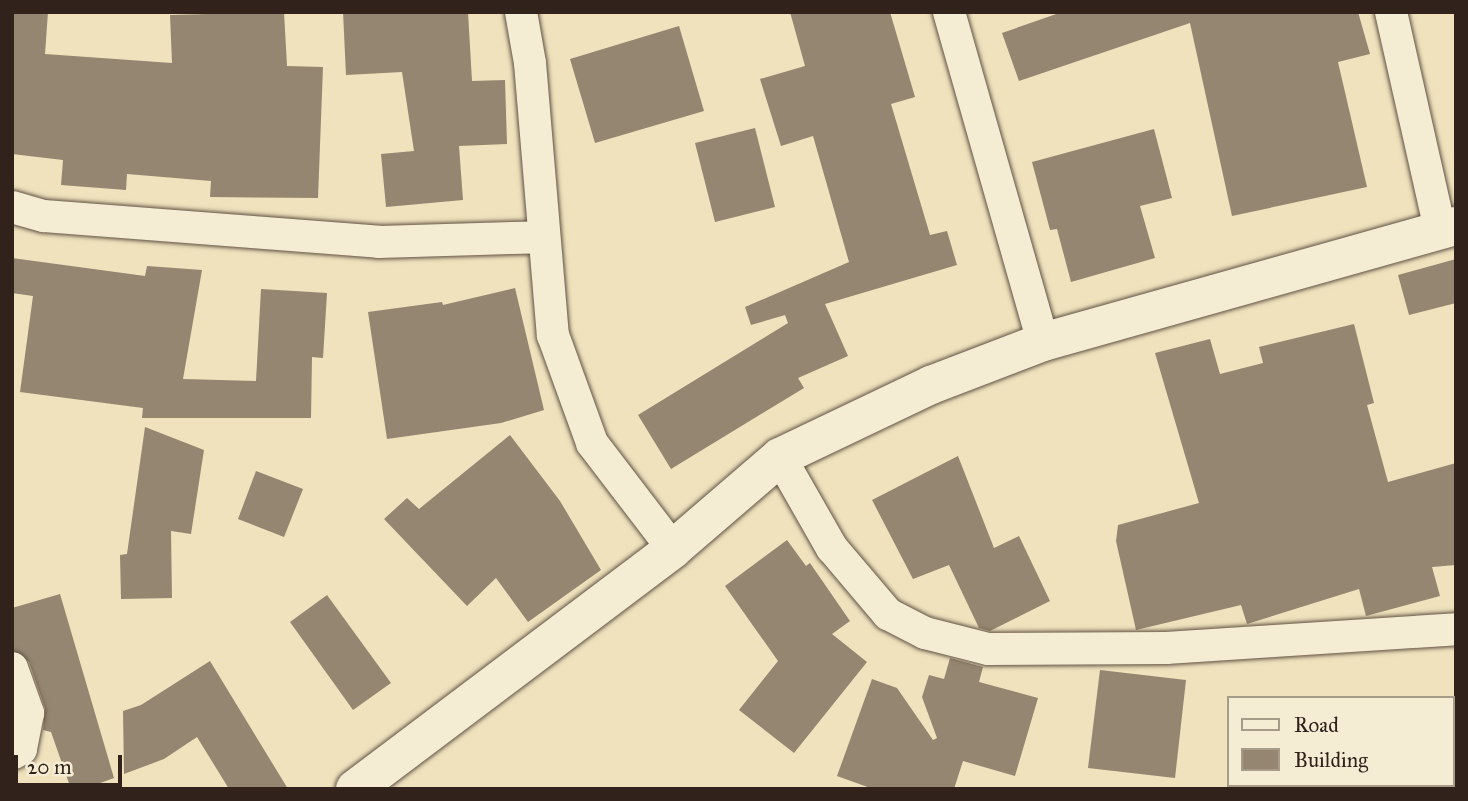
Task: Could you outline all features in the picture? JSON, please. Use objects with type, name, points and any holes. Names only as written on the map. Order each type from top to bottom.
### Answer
[{"type":"street","points":[[521,12],[530,63],[553,335],[592,443],[673,549]]},
{"type":"street","points":[[949,12],[1043,342]]},
{"type":"street","points":[[355,789],[673,549],[780,457],[931,385],[1043,342],[1448,228],[1391,12]]},
{"type":"street","points":[[12,207],[44,216],[379,242],[543,237]]},
{"type":"street","points":[[780,457],[832,548],[888,614],[925,633],[988,649],[1166,648],[1456,629]]},
{"type":"street","points":[[12,668],[28,713],[21,749],[12,754]]},
{"type":"building","points":[[12,12],[48,12],[45,54],[172,63],[170,15],[284,12],[287,66],[323,67],[318,198],[210,197],[211,181],[127,174],[126,190],[61,185],[63,160],[12,154]]},
{"type":"building","points":[[343,12],[468,12],[472,81],[505,80],[507,144],[459,146],[463,200],[386,207],[381,154],[414,151],[402,72],[346,75]]},
{"type":"building","points":[[790,12],[890,12],[915,97],[891,104],[930,235],[947,231],[957,265],[825,304],[848,356],[798,378],[804,388],[671,469],[638,415],[788,323],[785,315],[751,325],[745,307],[849,262],[813,136],[781,146],[760,79],[805,66]]},
{"type":"building","points":[[1062,12],[1358,12],[1370,54],[1338,62],[1367,187],[1232,216],[1190,23],[1019,81],[1002,33]]},
{"type":"building","points":[[679,26],[704,111],[595,143],[570,59]]},
{"type":"building","points":[[755,128],[775,207],[715,222],[695,143]]},
{"type":"building","points":[[1154,129],[1172,198],[1140,206],[1155,258],[1071,282],[1057,229],[1050,230],[1032,162]]},
{"type":"building","points":[[12,258],[145,276],[147,266],[202,270],[183,379],[256,381],[261,289],[327,293],[323,358],[312,357],[311,418],[142,418],[143,408],[20,392],[33,296],[12,293]]},
{"type":"building","points":[[1456,259],[1456,303],[1409,315],[1398,275]]},
{"type":"building","points":[[515,288],[544,410],[501,423],[387,439],[368,312],[442,302],[443,305]]},
{"type":"building","points":[[1354,324],[1374,403],[1367,405],[1388,482],[1456,463],[1456,565],[1432,567],[1440,596],[1366,616],[1359,589],[1247,624],[1241,605],[1136,630],[1116,541],[1118,525],[1199,503],[1155,353],[1210,339],[1220,374],[1263,363],[1259,347]]},
{"type":"building","points":[[145,427],[204,450],[191,534],[171,531],[172,598],[121,599],[120,555],[127,554]]},
{"type":"building","points":[[510,435],[560,501],[601,570],[528,622],[496,578],[467,606],[384,519],[407,498],[419,509]]},
{"type":"building","points":[[958,456],[994,548],[1019,536],[1050,601],[990,631],[979,628],[949,565],[913,579],[872,500]]},
{"type":"building","points":[[256,471],[303,489],[284,537],[238,519]]},
{"type":"building","points":[[787,540],[806,566],[810,563],[850,621],[832,634],[867,662],[794,753],[739,710],[778,661],[725,586]]},
{"type":"building","points":[[60,594],[114,778],[84,789],[71,789],[51,732],[43,730],[45,708],[29,662],[12,650],[12,608]]},
{"type":"building","points":[[327,595],[391,683],[353,710],[290,622]]},
{"type":"building","points":[[950,658],[983,667],[979,682],[1038,698],[1015,776],[963,761],[954,789],[873,789],[837,776],[872,679],[897,688],[933,740],[937,738],[922,697],[929,675],[944,679]]},
{"type":"building","points":[[210,661],[288,789],[229,789],[197,737],[164,759],[124,774],[123,711],[141,705]]},
{"type":"building","points":[[1100,670],[1186,680],[1175,778],[1088,768]]}]
